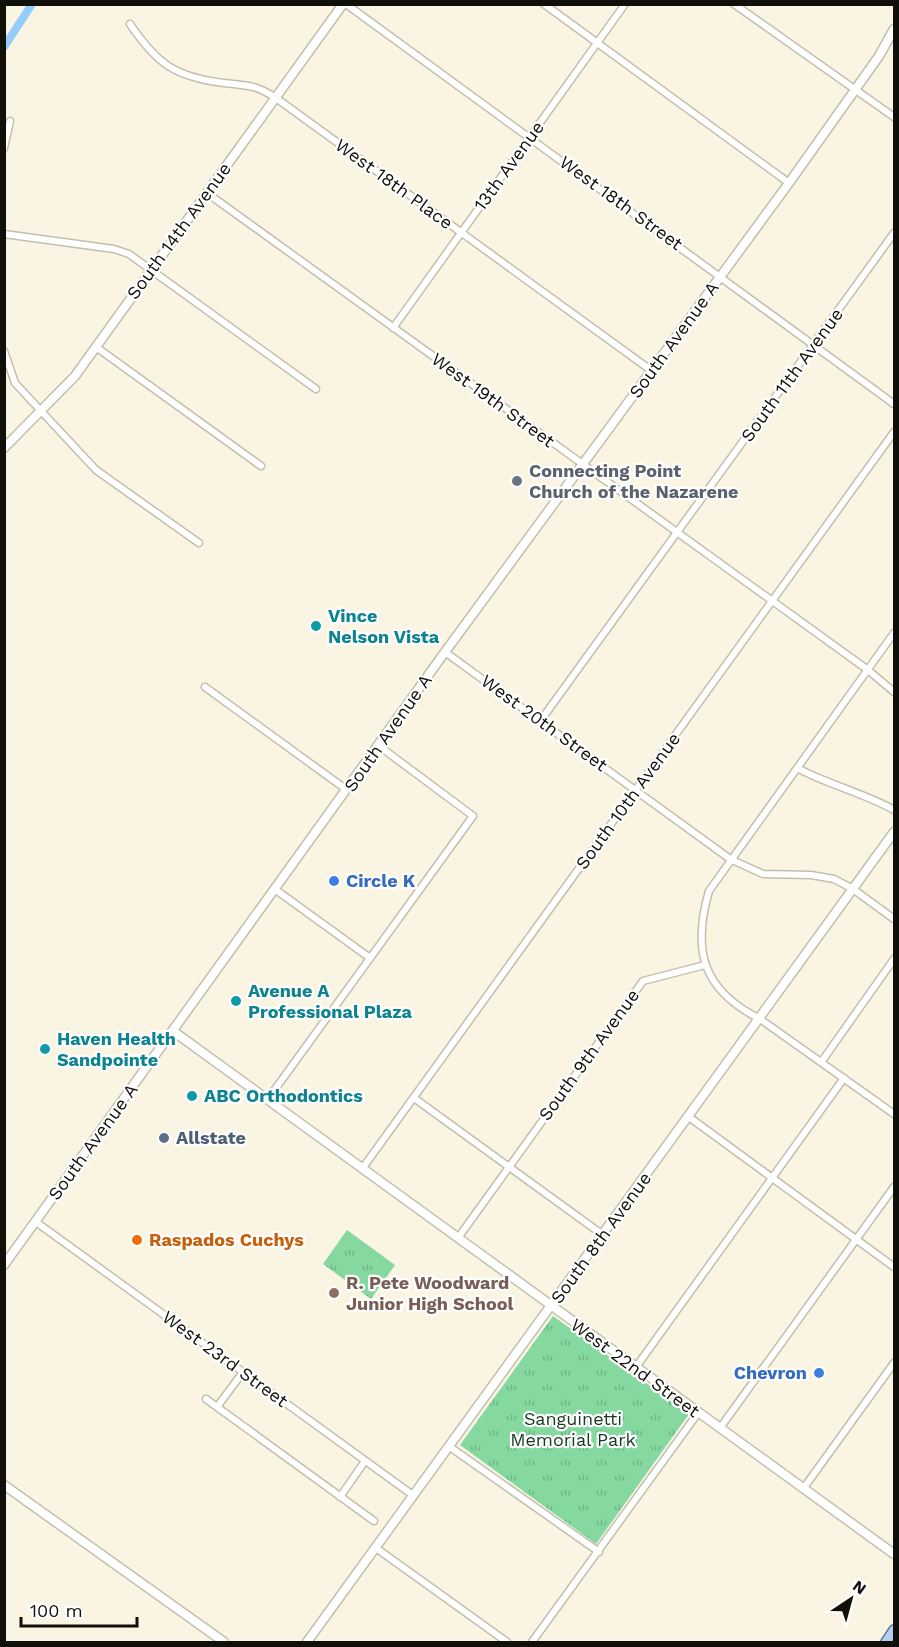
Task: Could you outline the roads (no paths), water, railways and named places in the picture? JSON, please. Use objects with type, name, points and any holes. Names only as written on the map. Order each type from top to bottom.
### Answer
[{"type":"main road","points":[[886,1642],[894,1630]]},
{"type":"street","name":"South 14th Avenue","points":[[4,448],[62,390],[96,347],[344,4]]},
{"type":"street","name":"West 18th Street","points":[[344,4],[531,137],[894,404]]},
{"type":"street","points":[[544,4],[789,183]]},
{"type":"street","name":"13th Avenue","points":[[393,328],[625,4]]},
{"type":"street","points":[[734,4],[854,91],[894,117]]},
{"type":"street","name":"West 18th Place","points":[[130,24],[153,56],[183,75],[227,83],[248,84],[276,98],[652,372]]},
{"type":"street","name":"South Avenue A","points":[[4,1265],[276,890],[445,652],[789,183],[879,56],[894,29]]},
{"type":"street","name":"South Avenue A","points":[[879,56],[894,42]]},
{"type":"street","points":[[4,148],[10,121]]},
{"type":"street","name":"West 19th Street","points":[[207,193],[868,670],[894,692]]},
{"type":"street","name":"South 11th Avenue","points":[[541,720],[894,233]]},
{"type":"street","points":[[4,234],[114,249],[152,269],[316,389]]},
{"type":"street","points":[[96,347],[261,466]]},
{"type":"street","points":[[4,351],[15,383],[96,470],[199,543]]},
{"type":"street","name":"South 10th Avenue","points":[[362,1169],[894,432]]},
{"type":"street","points":[[894,633],[709,891],[702,916],[701,940],[705,965],[717,988],[736,1007],[760,1018],[894,1114]]},
{"type":"street","name":"West 20th Street","points":[[445,652],[730,859],[763,874],[811,875],[834,879],[853,889],[894,919]]},
{"type":"street","points":[[205,687],[347,790]]},
{"type":"street","points":[[268,1099],[473,816],[379,746]]},
{"type":"street","points":[[798,768],[824,783],[880,802],[894,810]]},
{"type":"street","name":"South 8th Avenue","points":[[307,1642],[894,832]]},
{"type":"street","points":[[276,890],[370,958]]},
{"type":"street","points":[[822,1061],[894,959]]},
{"type":"street","name":"South 9th Avenue","points":[[458,1238],[643,981],[705,965]]},
{"type":"street","name":"West 22nd Street","points":[[174,1031],[894,1554]]},
{"type":"street","points":[[636,1367],[844,1078]]},
{"type":"street","points":[[414,1098],[603,1235]]},
{"type":"street","points":[[689,1117],[894,1267]]},
{"type":"street","points":[[720,1428],[894,1187]]},
{"type":"street","name":"West 23rd Street","points":[[36,1222],[414,1496]]},
{"type":"street","points":[[803,1489],[894,1363]]},
{"type":"street","points":[[218,1407],[243,1372]]},
{"type":"street","points":[[206,1399],[374,1521]]},
{"type":"street","points":[[532,1642],[698,1413]]},
{"type":"street","points":[[450,1447],[599,1552]]},
{"type":"street","points":[[340,1497],[365,1461]]},
{"type":"street","points":[[4,1485],[224,1642]]},
{"type":"street","points":[[376,1548],[507,1642]]},
{"type":"waterway","points":[[4,47],[32,4]]},
{"type":"place","name":"Connecting Point Church of the Nazarene","points":[[517,481]]},
{"type":"place","name":"Vince Nelson Vista","points":[[316,626]]},
{"type":"place","name":"Circle K","points":[[334,881]]},
{"type":"place","name":"Avenue A Professional Plaza","points":[[236,1001]]},
{"type":"place","name":"Haven Health Sandpointe","points":[[45,1049]]},
{"type":"place","name":"ABC Orthodontics","points":[[192,1096]]},
{"type":"place","name":"Allstate","points":[[164,1138]]},
{"type":"place","name":"Raspados Cuchys","points":[[137,1240]]},
{"type":"place","name":"R. Pete Woodward Junior High School","points":[[334,1293]]},
{"type":"place","name":"Chevron","points":[[819,1373]]},
{"type":"park label","name":"Sanguinetti Memorial Park","points":[[573,1429]]}]
